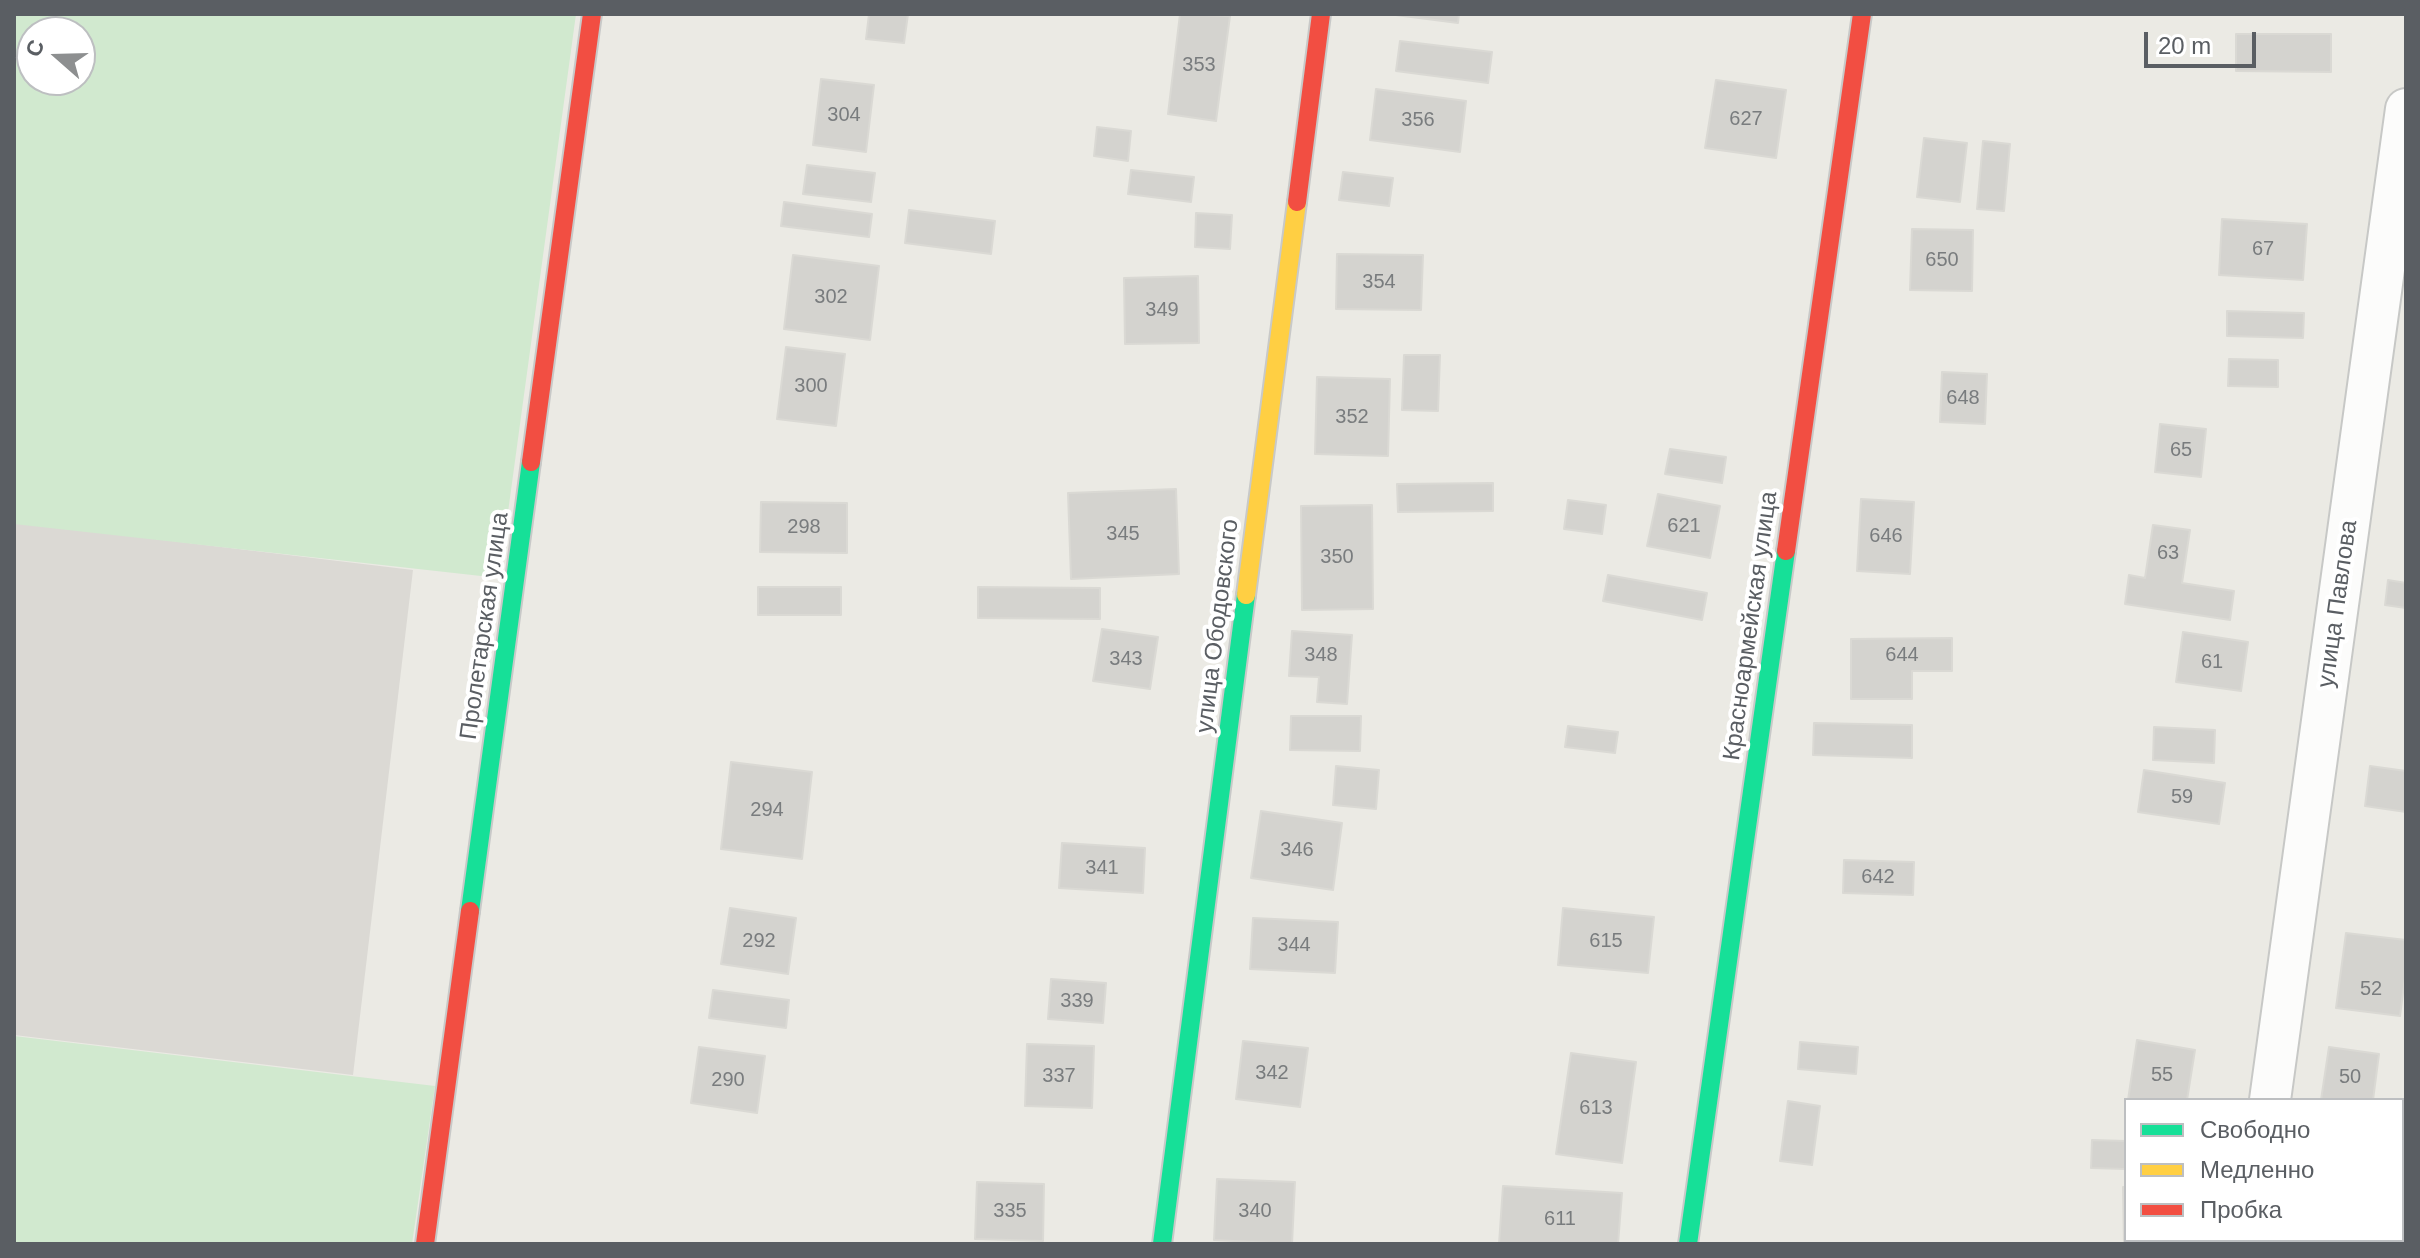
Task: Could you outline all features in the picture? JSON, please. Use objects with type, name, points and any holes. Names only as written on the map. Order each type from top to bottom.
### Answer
[{"type":"street","name":"Пролетарская улица","points":[[425,1244],[592,14]]},
{"type":"street","name":"улица Ободовского","points":[[1162,1244],[1321,14]]},
{"type":"street","name":"Красноармейская улица","points":[[1688,1244],[1862,14]]},
{"type":"street","name":"улица Павлова","points":[[2270,1098],[2406,109]]},
{"type":"shaded area","points":[[14,522],[413,570],[353,1075],[14,1035]]},
{"type":"green space","points":[[14,14],[576,14],[499,578],[14,524]]},
{"type":"green space","points":[[14,1036],[435,1086],[412,1244],[14,1244]]},
{"type":"building","points":[[869,14],[908,14],[904,43],[866,39]]},
{"type":"building","points":[[1180,14],[1230,16],[1216,121],[1168,114]]},
{"type":"building","points":[[1388,14],[1459,14],[1458,23]]},
{"type":"building","points":[[2236,34],[2331,34],[2331,72],[2236,71]]},
{"type":"building","points":[[1400,41],[1492,52],[1488,83],[1396,71]]},
{"type":"building","points":[[821,79],[874,85],[866,152],[813,145]]},
{"type":"building","points":[[1716,80],[1786,90],[1776,158],[1705,148]]},
{"type":"building","points":[[1376,89],[1466,101],[1460,152],[1370,140]]},
{"type":"building","points":[[1097,127],[1131,131],[1128,161],[1094,156]]},
{"type":"building","points":[[1924,138],[1967,143],[1960,202],[1917,197]]},
{"type":"building","points":[[1983,141],[2010,144],[2004,211],[1977,209]]},
{"type":"building","points":[[807,165],[875,173],[871,202],[803,194]]},
{"type":"building","points":[[1131,170],[1194,177],[1191,202],[1128,194]]},
{"type":"building","points":[[1343,172],[1393,178],[1389,206],[1339,200]]},
{"type":"building","points":[[784,202],[872,214],[869,237],[781,226]]},
{"type":"building","points":[[909,210],[995,221],[991,254],[905,243]]},
{"type":"building","points":[[1196,213],[1232,215],[1230,249],[1195,247]]},
{"type":"building","points":[[2222,219],[2307,224],[2303,280],[2219,275]]},
{"type":"building","points":[[1912,229],[1973,230],[1972,291],[1910,290]]},
{"type":"building","points":[[1337,254],[1423,255],[1421,310],[1336,309]]},
{"type":"building","points":[[793,255],[879,266],[870,340],[784,329]]},
{"type":"building","points":[[1198,276],[1199,343],[1125,344],[1124,278]]},
{"type":"building","points":[[2227,311],[2304,313],[2303,338],[2227,336]]},
{"type":"building","points":[[786,347],[845,354],[836,426],[777,419]]},
{"type":"building","points":[[1404,355],[1440,355],[1438,411],[1402,410]]},
{"type":"building","points":[[2229,359],[2278,360],[2278,387],[2228,386]]},
{"type":"building","points":[[1942,372],[1987,374],[1985,424],[1940,422]]},
{"type":"building","points":[[1317,377],[1390,379],[1388,456],[1315,454]]},
{"type":"building","points":[[2160,424],[2206,429],[2201,477],[2155,472]]},
{"type":"building","points":[[1670,449],[1726,457],[1722,483],[1665,474]]},
{"type":"building","points":[[1493,483],[1493,511],[1398,512],[1397,484]]},
{"type":"building","points":[[1176,489],[1179,574],[1071,579],[1068,493]]},
{"type":"building","points":[[1658,494],[1720,506],[1710,558],[1647,546]]},
{"type":"building","points":[[1861,499],[1914,502],[1910,574],[1857,571]]},
{"type":"building","points":[[1568,500],[1606,505],[1602,534],[1564,529]]},
{"type":"building","points":[[761,502],[847,503],[847,553],[760,552]]},
{"type":"building","points":[[1372,505],[1373,609],[1302,610],[1301,506]]},
{"type":"building","points":[[2153,525],[2190,530],[2182,583],[2234,591],[2230,620],[2125,604],[2129,575],[2145,578]]},
{"type":"building","points":[[1608,575],[1707,593],[1702,620],[1603,601]]},
{"type":"building","points":[[2388,580],[2406,583],[2406,608],[2385,605]]},
{"type":"building","points":[[758,587],[841,587],[841,615],[758,615]]},
{"type":"building","points":[[978,587],[1100,588],[1100,619],[978,618]]},
{"type":"building","points":[[1102,629],[1158,637],[1150,689],[1093,681]]},
{"type":"building","points":[[1292,631],[1352,635],[1347,704],[1317,702],[1319,677],[1289,676]]},
{"type":"building","points":[[2183,632],[2248,642],[2241,691],[2176,682]]},
{"type":"building","points":[[1952,638],[1952,671],[1912,671],[1912,699],[1851,699],[1851,639]]},
{"type":"building","points":[[1291,716],[1361,716],[1360,751],[1290,750]]},
{"type":"building","points":[[1814,723],[1912,725],[1912,758],[1813,755]]},
{"type":"building","points":[[1568,726],[1618,732],[1615,753],[1565,747]]},
{"type":"building","points":[[2154,727],[2215,730],[2214,763],[2153,760]]},
{"type":"building","points":[[731,762],[812,772],[802,859],[721,849]]},
{"type":"building","points":[[1336,766],[1379,770],[1376,809],[1333,805]]},
{"type":"building","points":[[2370,766],[2406,771],[2406,812],[2365,806]]},
{"type":"building","points":[[2144,770],[2225,783],[2219,824],[2138,812]]},
{"type":"building","points":[[1261,811],[1342,823],[1333,890],[1251,878]]},
{"type":"building","points":[[1062,843],[1145,848],[1143,893],[1059,888]]},
{"type":"building","points":[[1844,860],[1914,862],[1913,895],[1843,893]]},
{"type":"building","points":[[730,908],[796,918],[788,974],[721,964]]},
{"type":"building","points":[[1563,908],[1654,917],[1648,973],[1558,965]]},
{"type":"building","points":[[1253,918],[1338,922],[1335,973],[1250,969]]},
{"type":"building","points":[[2346,933],[2406,940],[2400,1016],[2336,1008]]},
{"type":"building","points":[[1051,979],[1106,983],[1103,1023],[1048,1019]]},
{"type":"building","points":[[713,990],[789,1000],[786,1028],[709,1018]]},
{"type":"building","points":[[2137,1040],[2195,1050],[2187,1098],[2128,1098]]},
{"type":"building","points":[[1243,1041],[1308,1048],[1300,1107],[1236,1099]]},
{"type":"building","points":[[1800,1042],[1858,1047],[1856,1074],[1798,1069]]},
{"type":"building","points":[[1027,1044],[1094,1046],[1092,1108],[1025,1106]]},
{"type":"building","points":[[699,1047],[765,1056],[757,1113],[691,1103]]},
{"type":"building","points":[[2329,1047],[2379,1054],[2373,1098],[2321,1098]]},
{"type":"building","points":[[1571,1053],[1636,1062],[1622,1163],[1556,1154]]},
{"type":"building","points":[[1788,1101],[1820,1106],[1812,1165],[1780,1161]]},
{"type":"building","points":[[2092,1140],[2124,1141],[2124,1169],[2091,1168]]},
{"type":"building","points":[[1217,1179],[1295,1182],[1292,1244],[1214,1240]]},
{"type":"building","points":[[977,1182],[1044,1184],[1043,1241],[975,1239]]},
{"type":"building","points":[[1503,1186],[1622,1193],[1618,1244],[1499,1244]]},
{"type":"building","points":[[2123,1187],[2124,1242],[2163,1242],[2124,1244]]},
{"type":"traffic: fast","points":[[470,911],[531,462]]},
{"type":"traffic: fast","points":[[1688,1244],[1786,551]]},
{"type":"traffic: fast","points":[[1162,1244],[1246,595]]},
{"type":"traffic: slow","points":[[1246,595],[1297,202]]},
{"type":"traffic: jam","points":[[531,462],[592,14]]},
{"type":"traffic: jam","points":[[1297,202],[1321,14]]},
{"type":"traffic: jam","points":[[1786,551],[1862,14]]},
{"type":"traffic: jam","points":[[425,1244],[470,911]]}]
